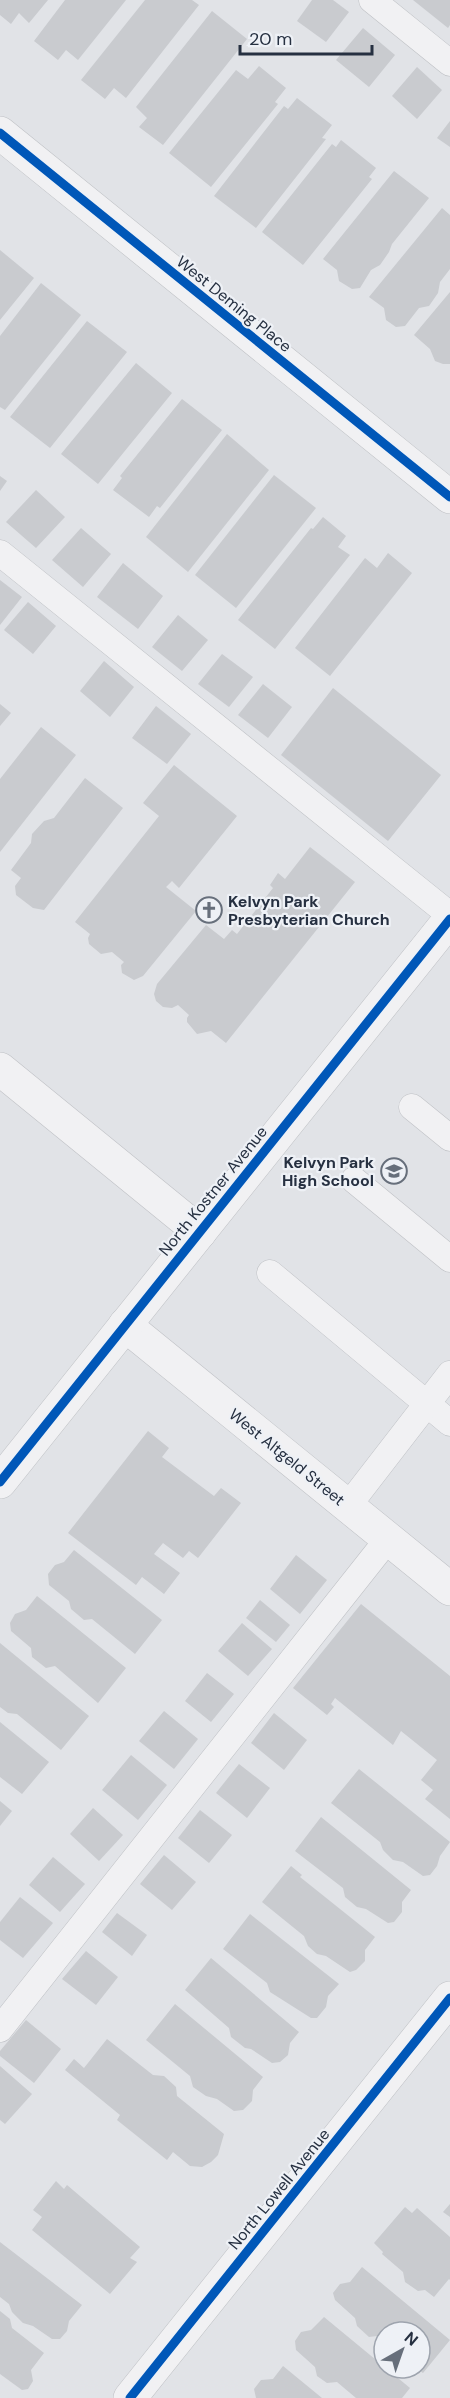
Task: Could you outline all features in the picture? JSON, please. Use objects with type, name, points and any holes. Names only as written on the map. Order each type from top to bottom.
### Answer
[{"type":"street","name":"West Deming Place","points":[[0,133],[450,497]]},
{"type":"street","name":"North Kostner Avenue","points":[[0,1482],[450,917]]},
{"type":"street","points":[[0,1069],[200,1232]]},
{"type":"street","name":"West Altgeld Street","points":[[125,1325],[450,1589]]},
{"type":"street","name":"North Lowell Avenue","points":[[130,2398],[450,1998]]},
{"type":"lane","points":[[372,0],[450,63]]},
{"type":"lane","points":[[0,553],[450,917]]},
{"type":"lane","points":[[412,1107],[450,1138]]},
{"type":"lane","points":[[354,1180],[450,1259]]},
{"type":"lane","points":[[270,1273],[450,1423]]},
{"type":"lane","points":[[348,1506],[450,1374]]},
{"type":"lane","points":[[0,2029],[388,1539]]},
{"type":"building","points":[[0,0],[48,0],[29,23],[19,13],[11,24],[0,15]]},
{"type":"building","points":[[65,0],[126,0],[78,60],[66,50],[58,60],[34,41]]},
{"type":"building","points":[[145,0],[192,0],[199,5],[126,98],[114,88],[105,99],[81,80]]},
{"type":"building","points":[[312,0],[333,0],[349,12],[326,42],[297,21]]},
{"type":"building","points":[[413,0],[450,0],[448,28]]},
{"type":"building","points":[[212,11],[247,39],[163,145],[139,127],[147,118],[136,107]]},
{"type":"building","points":[[363,28],[395,55],[369,87],[336,60]]},
{"type":"building","points":[[259,66],[286,88],[275,102],[278,104],[211,187],[169,153],[236,70],[248,79]]},
{"type":"building","points":[[417,67],[442,90],[417,119],[392,96]]},
{"type":"building","points":[[297,98],[332,125],[322,138],[326,139],[256,228],[214,196],[284,106],[288,109]]},
{"type":"building","points":[[450,121],[450,147],[437,138]]},
{"type":"building","points":[[341,140],[376,168],[369,177],[372,179],[303,265],[262,232],[332,144],[336,147]]},
{"type":"building","points":[[394,171],[429,198],[392,244],[380,265],[371,270],[360,288],[352,289],[339,281],[337,270],[323,259]]},
{"type":"building","points":[[442,208],[450,215],[450,269],[440,282],[438,293],[429,306],[419,308],[405,326],[396,327],[386,320],[384,308],[369,297]]},
{"type":"building","points":[[0,250],[34,278],[0,320]]},
{"type":"building","points":[[41,283],[81,315],[5,410],[0,407],[0,336]]},
{"type":"building","points":[[450,292],[450,364],[443,364],[435,361],[430,349],[414,335]]},
{"type":"building","points":[[87,321],[127,352],[50,448],[10,417]]},
{"type":"building","points":[[136,363],[172,393],[98,484],[61,454]]},
{"type":"building","points":[[182,399],[222,430],[160,508],[157,506],[149,517],[113,490],[122,478],[120,476]]},
{"type":"building","points":[[227,434],[269,470],[188,572],[146,537]]},
{"type":"building","points":[[274,475],[316,508],[236,608],[195,575]]},
{"type":"building","points":[[0,476],[7,481],[0,491]]},
{"type":"building","points":[[36,490],[65,517],[36,548],[6,522]]},
{"type":"building","points":[[323,517],[346,536],[338,547],[350,555],[275,649],[238,620],[311,528],[313,529]]},
{"type":"building","points":[[81,528],[111,554],[83,587],[52,560]]},
{"type":"building","points":[[388,553],[412,573],[330,676],[295,648],[365,558],[377,568]]},
{"type":"building","points":[[123,563],[163,596],[138,629],[97,597]]},
{"type":"building","points":[[0,580],[22,597],[0,625]]},
{"type":"building","points":[[28,602],[56,626],[33,654],[4,630]]},
{"type":"building","points":[[178,615],[208,640],[182,671],[152,647]]},
{"type":"building","points":[[222,654],[253,677],[229,707],[198,684]]},
{"type":"building","points":[[104,661],[134,687],[110,717],[80,691]]},
{"type":"building","points":[[263,684],[292,707],[268,738],[238,715]]},
{"type":"building","points":[[333,688],[441,775],[388,841],[281,755]]},
{"type":"building","points":[[0,704],[11,713],[0,726]]},
{"type":"building","points":[[156,706],[191,734],[167,764],[132,738]]},
{"type":"building","points":[[41,727],[76,755],[0,852],[0,779]]},
{"type":"building","points":[[174,765],[237,816],[179,888],[172,881],[166,887],[196,911],[143,976],[134,980],[122,973],[121,965],[124,962],[112,952],[101,954],[89,944],[90,934],[75,922],[159,816],[143,803]]},
{"type":"building","points":[[85,778],[123,808],[44,910],[33,908],[16,895],[15,886],[21,878],[11,870],[31,843],[32,834],[44,821],[54,818]]},
{"type":"building","points":[[310,847],[355,882],[226,1043],[211,1031],[197,1034],[187,1022],[189,1015],[178,1005],[172,1008],[163,1007],[156,1001],[154,994],[157,984],[206,925],[224,939],[232,930],[237,934],[273,888],[270,885],[278,873],[285,879]]},
{"type":"building","points":[[148,1431],[169,1448],[162,1457],[214,1496],[221,1488],[241,1503],[198,1558],[189,1551],[183,1558],[163,1543],[154,1554],[180,1573],[164,1594],[142,1577],[136,1585],[68,1533]]},
{"type":"building","points":[[74,1550],[162,1620],[135,1654],[92,1619],[84,1620],[71,1609],[69,1601],[49,1585],[48,1574],[55,1565],[64,1562]]},
{"type":"building","points":[[296,1555],[327,1580],[300,1614],[270,1589]]},
{"type":"building","points":[[37,1596],[126,1668],[98,1703],[55,1666],[46,1668],[32,1657],[31,1648],[11,1631],[10,1623],[15,1614],[26,1610]]},
{"type":"building","points":[[260,1600],[290,1625],[276,1642],[246,1618]]},
{"type":"building","points":[[361,1604],[450,1676],[450,1819],[425,1799],[433,1790],[421,1780],[437,1760],[401,1731],[393,1745],[335,1698],[331,1704],[334,1707],[327,1715],[293,1688]]},
{"type":"building","points":[[242,1623],[272,1649],[248,1676],[218,1651]]},
{"type":"building","points":[[0,1643],[89,1716],[61,1750],[17,1714],[8,1713],[0,1707]]},
{"type":"building","points":[[207,1673],[234,1694],[211,1722],[185,1701]]},
{"type":"building","points":[[164,1711],[198,1739],[174,1769],[139,1741]]},
{"type":"building","points":[[274,1713],[307,1740],[284,1770],[251,1743]]},
{"type":"building","points":[[0,1722],[49,1762],[22,1794],[0,1777]]},
{"type":"building","points":[[131,1755],[167,1785],[138,1820],[102,1790]]},
{"type":"building","points":[[239,1764],[270,1788],[247,1818],[216,1793]]},
{"type":"building","points":[[359,1769],[450,1842],[430,1875],[423,1876],[403,1862],[393,1860],[383,1850],[380,1842],[331,1803]]},
{"type":"building","points":[[0,1801],[12,1811],[0,1826]]},
{"type":"building","points":[[93,1808],[123,1835],[99,1861],[70,1834]]},
{"type":"building","points":[[200,1810],[232,1835],[209,1863],[178,1838]]},
{"type":"building","points":[[321,1817],[411,1890],[402,1902],[402,1912],[394,1922],[388,1923],[366,1909],[357,1907],[345,1897],[343,1888],[295,1851]]},
{"type":"building","points":[[164,1855],[196,1882],[172,1910],[140,1884]]},
{"type":"building","points":[[53,1857],[85,1884],[60,1912],[29,1885]]},
{"type":"building","points":[[291,1866],[302,1875],[300,1877],[375,1937],[365,1950],[365,1961],[356,1970],[350,1972],[326,1956],[317,1954],[308,1946],[304,1936],[262,1902]]},
{"type":"building","points":[[20,1897],[53,1923],[23,1958],[0,1940],[0,1922]]},
{"type":"building","points":[[117,1913],[147,1935],[132,1956],[102,1932]]},
{"type":"building","points":[[250,1914],[339,1984],[328,1996],[326,2007],[317,2018],[311,2018],[270,1992],[267,1983],[223,1949]]},
{"type":"building","points":[[86,1951],[118,1977],[96,2005],[62,1979]]},
{"type":"building","points":[[211,1958],[299,2032],[290,2043],[288,2055],[280,2062],[272,2063],[251,2049],[245,2048],[231,2037],[229,2028],[185,1990]]},
{"type":"building","points":[[175,2004],[263,2077],[253,2090],[252,2101],[243,2110],[234,2111],[193,2087],[190,2076],[146,2040]]},
{"type":"building","points":[[26,2020],[61,2049],[34,2083],[0,2056],[0,2051]]},
{"type":"building","points":[[107,2039],[153,2075],[164,2076],[176,2087],[177,2096],[224,2134],[218,2155],[211,2162],[202,2167],[190,2166],[173,2152],[167,2160],[117,2120],[120,2115],[65,2070],[74,2059],[84,2068]]},
{"type":"building","points":[[0,2066],[32,2094],[5,2124],[0,2120]]},
{"type":"building","points":[[56,2181],[64,2189],[67,2185],[140,2247],[130,2258],[137,2262],[110,2294],[32,2230],[42,2217],[33,2210]]},
{"type":"building","points":[[450,2204],[450,2217],[443,2212]]},
{"type":"building","points":[[405,2207],[412,2213],[417,2208],[450,2237],[450,2280],[434,2297],[425,2290],[418,2291],[405,2282],[403,2272],[382,2254],[383,2252],[374,2243]]},
{"type":"building","points":[[0,2242],[82,2305],[69,2321],[67,2331],[60,2339],[52,2339],[33,2326],[23,2323],[12,2312],[9,2304],[0,2297]]},
{"type":"building","points":[[362,2267],[426,2320],[372,2320],[372,2337],[369,2337],[357,2326],[355,2318],[335,2300],[333,2293],[340,2284],[350,2282]]},
{"type":"building","points":[[0,2311],[10,2319],[12,2328],[44,2353],[31,2370],[33,2381],[28,2389],[22,2390],[0,2374]]},
{"type":"building","points":[[324,2317],[372,2357],[372,2380],[400,2380],[410,2388],[402,2398],[356,2398],[337,2382],[327,2383],[317,2376],[315,2367],[296,2350],[295,2341],[301,2332],[311,2330]]},
{"type":"building","points":[[432,2325],[450,2340],[432,2362]]},
{"type":"building","points":[[283,2366],[322,2398],[256,2398],[254,2389],[261,2380],[273,2379]]},
{"type":"cycle path","points":[[0,133],[450,497]]},
{"type":"cycle path","points":[[0,1482],[450,919]]},
{"type":"cycle path","points":[[130,2398],[450,1998]]},
{"type":"place","name":"Kelvyn Park Presbyterian Church","points":[[209,910]]},
{"type":"place","name":"Kelvyn Park High School","points":[[394,1171]]}]
